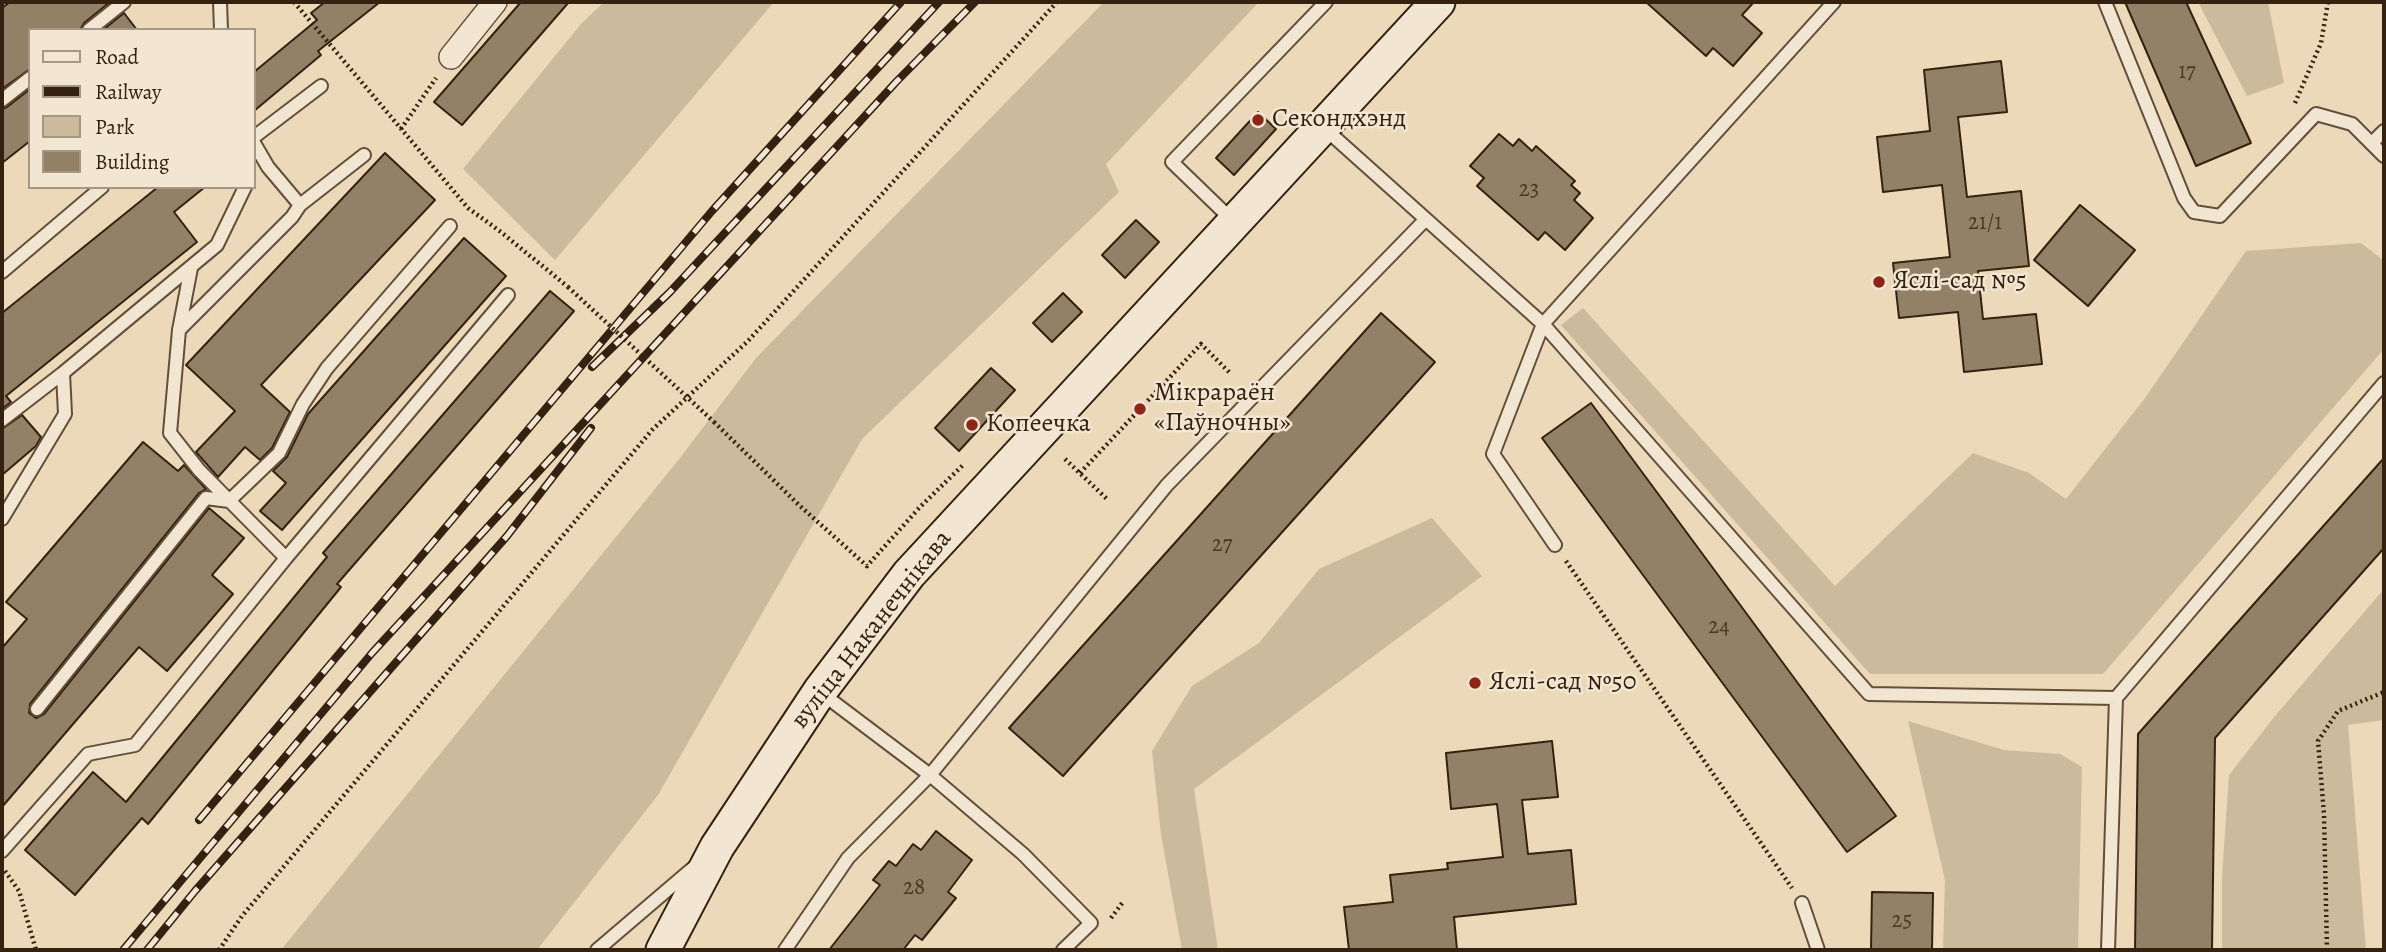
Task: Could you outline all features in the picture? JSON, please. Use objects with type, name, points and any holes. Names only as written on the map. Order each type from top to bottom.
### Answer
[{"type":"main road","name":"вуліца Наканечнікава","points":[[663,950],[717,847],[820,691],[909,574],[1438,2]]},
{"type":"street","points":[[451,57],[495,2]]},
{"type":"lane","points":[[92,28],[124,2]]},
{"type":"lane","points":[[220,2],[221,28]]},
{"type":"lane","points":[[1235,223],[1172,162],[1326,2]]},
{"type":"lane","points":[[1555,545],[1493,454],[1543,324],[1834,2]]},
{"type":"lane","points":[[2105,2],[2184,198],[2194,212],[2220,216],[2316,114],[2352,124],[2384,156]]},
{"type":"lane","points":[[2,100],[28,80]]},
{"type":"lane","points":[[256,135],[320,86]]},
{"type":"lane","points":[[1323,126],[1543,324],[1869,694],[2116,698]]},
{"type":"lane","points":[[2372,143],[2384,131]]},
{"type":"lane","points":[[256,146],[268,167],[300,205]]},
{"type":"lane","points":[[179,330],[292,217],[300,205],[364,155]]},
{"type":"lane","points":[[2,272],[100,189]]},
{"type":"lane","points":[[2,420],[217,245],[244,189]]},
{"type":"lane","points":[[785,950],[848,858],[930,775],[1167,485],[1426,219]]},
{"type":"lane","points":[[229,501],[279,453],[303,404],[327,368],[450,226]]},
{"type":"lane","points":[[191,268],[179,330],[170,433],[199,470],[286,558]]},
{"type":"lane","points":[[2,850],[88,754],[135,745],[286,558],[508,295]]},
{"type":"lane","points":[[2,519],[65,414],[63,373]]},
{"type":"lane","points":[[2108,950],[2116,698],[2384,383]]},
{"type":"lane","points":[[37,709],[206,498],[229,501]]},
{"type":"lane","points":[[820,691],[930,775],[1023,854],[1091,923],[1063,950]]},
{"type":"lane","points":[[597,950],[717,847]]},
{"type":"lane","points":[[1802,904],[1818,950]]},
{"type":"path","points":[[294,2],[468,208],[568,287],[867,566],[970,458]]},
{"type":"path","points":[[219,950],[242,916],[652,430],[748,341],[1057,2]]},
{"type":"path","points":[[2293,106],[2321,43],[2328,2]]},
{"type":"path","points":[[401,129],[451,57]]},
{"type":"path","points":[[1080,473],[1201,344],[1230,373]]},
{"type":"path","points":[[1065,459],[1107,499]]},
{"type":"path","points":[[1555,545],[1802,904]]},
{"type":"path","points":[[2327,950],[2318,741],[2338,711],[2384,692]]},
{"type":"path","points":[[2,867],[19,891],[36,950]]},
{"type":"green space","points":[[604,2],[774,2],[555,260],[463,169],[581,24]]},
{"type":"green space","points":[[1104,2],[1259,2],[1106,164],[1119,192],[862,439],[658,795],[537,950],[281,950],[680,458],[756,358]]},
{"type":"green space","points":[[2198,2],[2268,2],[2284,83],[2247,96]]},
{"type":"green space","points":[[2361,243],[2384,261],[2384,349],[2103,674],[1870,674],[1561,325],[1583,308],[1835,586],[1973,453],[2029,473],[2066,499],[2145,398],[2246,251]]},
{"type":"green space","points":[[1432,518],[1482,576],[1194,789],[1218,950],[1182,950],[1161,835],[1152,751],[1192,686],[1259,643],[1319,569]]},
{"type":"green space","points":[[2384,589],[2384,720],[2348,725],[2366,950],[2222,950],[2222,876],[2229,775],[2275,716]]},
{"type":"green space","points":[[1908,721],[2004,750],[2060,754],[2082,767],[2078,950],[1943,950],[1945,880]]},
{"type":"building","points":[[10,2],[110,2],[81,28],[28,28],[28,70],[2,89],[2,8]]},
{"type":"building","points":[[325,2],[380,2],[318,51],[321,55],[256,109],[256,70],[317,20],[311,13]]},
{"type":"building","points":[[521,2],[569,2],[462,125],[434,102]]},
{"type":"building","points":[[1646,2],[1754,2],[1742,15],[1762,33],[1733,66],[1713,48],[1706,56]]},
{"type":"building","points":[[2125,2],[2186,2],[2251,143],[2196,166]]},
{"type":"building","points":[[124,13],[135,28],[105,28]]},
{"type":"building","name":"Яслі-сад №5","points":[[2001,61],[2007,112],[1958,117],[1967,197],[2021,191],[2029,266],[1978,271],[1983,319],[2036,314],[2042,364],[1964,372],[1958,312],[1899,318],[1893,263],[1950,257],[1942,185],[1883,192],[1877,137],[1930,131],[1924,70]]},
{"type":"building","points":[[28,91],[28,143],[2,163],[2,109]]},
{"type":"building","points":[[1258,112],[1276,129],[1234,175],[1216,158]]},
{"type":"building","points":[[1499,134],[1513,146],[1519,139],[1532,151],[1536,146],[1575,181],[1571,185],[1580,193],[1574,200],[1593,218],[1565,250],[1545,232],[1538,240],[1477,186],[1484,178],[1470,166]]},
{"type":"building","points":[[385,153],[435,200],[261,385],[290,412],[272,448],[260,460],[245,447],[218,477],[196,452],[235,411],[186,365]]},
{"type":"building","points":[[156,189],[203,189],[174,212],[197,242],[6,396],[11,402],[2,409],[2,313]]},
{"type":"building","points":[[2080,205],[2135,250],[2088,306],[2034,260]]},
{"type":"building","points":[[1136,220],[1159,242],[1125,278],[1102,255]]},
{"type":"building","points":[[464,238],[506,276],[282,530],[260,511],[286,483],[273,471],[287,457],[308,414]]},
{"type":"building","points":[[550,291],[574,311],[337,584],[341,587],[148,824],[142,818],[75,895],[25,850],[93,772],[126,802],[327,557],[323,553]]},
{"type":"building","points":[[1063,293],[1082,312],[1052,342],[1033,323]]},
{"type":"building","points":[[1381,313],[1435,362],[1063,776],[1009,728]]},
{"type":"building","points":[[991,368],[1015,390],[959,451],[935,428]]},
{"type":"building","points":[[1591,403],[1896,816],[1847,852],[1542,438]]},
{"type":"building","points":[[22,415],[41,437],[36,446],[2,475],[2,429]]},
{"type":"building","points":[[143,442],[178,471],[184,465],[206,489],[199,493],[30,704],[29,713],[36,718],[44,714],[209,508],[244,538],[212,575],[233,594],[167,671],[139,647],[2,807],[2,648],[27,619],[6,602]]},
{"type":"building","points":[[2384,458],[2384,548],[2215,738],[2212,950],[2135,950],[2138,734]]},
{"type":"building","points":[[1552,741],[1558,797],[1522,800],[1528,854],[1571,850],[1576,904],[1454,917],[1457,950],[1349,950],[1344,907],[1393,902],[1390,875],[1448,869],[1447,863],[1503,857],[1497,804],[1451,809],[1446,753]]},
{"type":"building","points":[[936,831],[972,860],[948,892],[956,898],[922,940],[915,935],[903,950],[829,950],[880,885],[873,880],[889,861],[896,866],[913,844],[921,850]]},
{"type":"building","points":[[1872,892],[1933,893],[1932,950],[1871,950]]},
{"type":"railway","points":[[199,820],[712,211],[901,2]]},
{"type":"railway","points":[[592,367],[670,292],[939,2]]},
{"type":"railway","points":[[123,950],[372,653],[897,81],[975,2]]},
{"type":"railway","points":[[147,950],[195,891],[507,536],[591,428]]},
{"type":"place","name":"Секондхэнд","points":[[1258,120]]},
{"type":"place","name":"Яслі-сад №5","points":[[1879,282]]},
{"type":"place","name":"Мікрараён «Паўночны»","points":[[1140,409]]},
{"type":"place","name":"Копеечка","points":[[972,425]]},
{"type":"place","name":"Яслі-сад №50","points":[[1475,683]]}]
